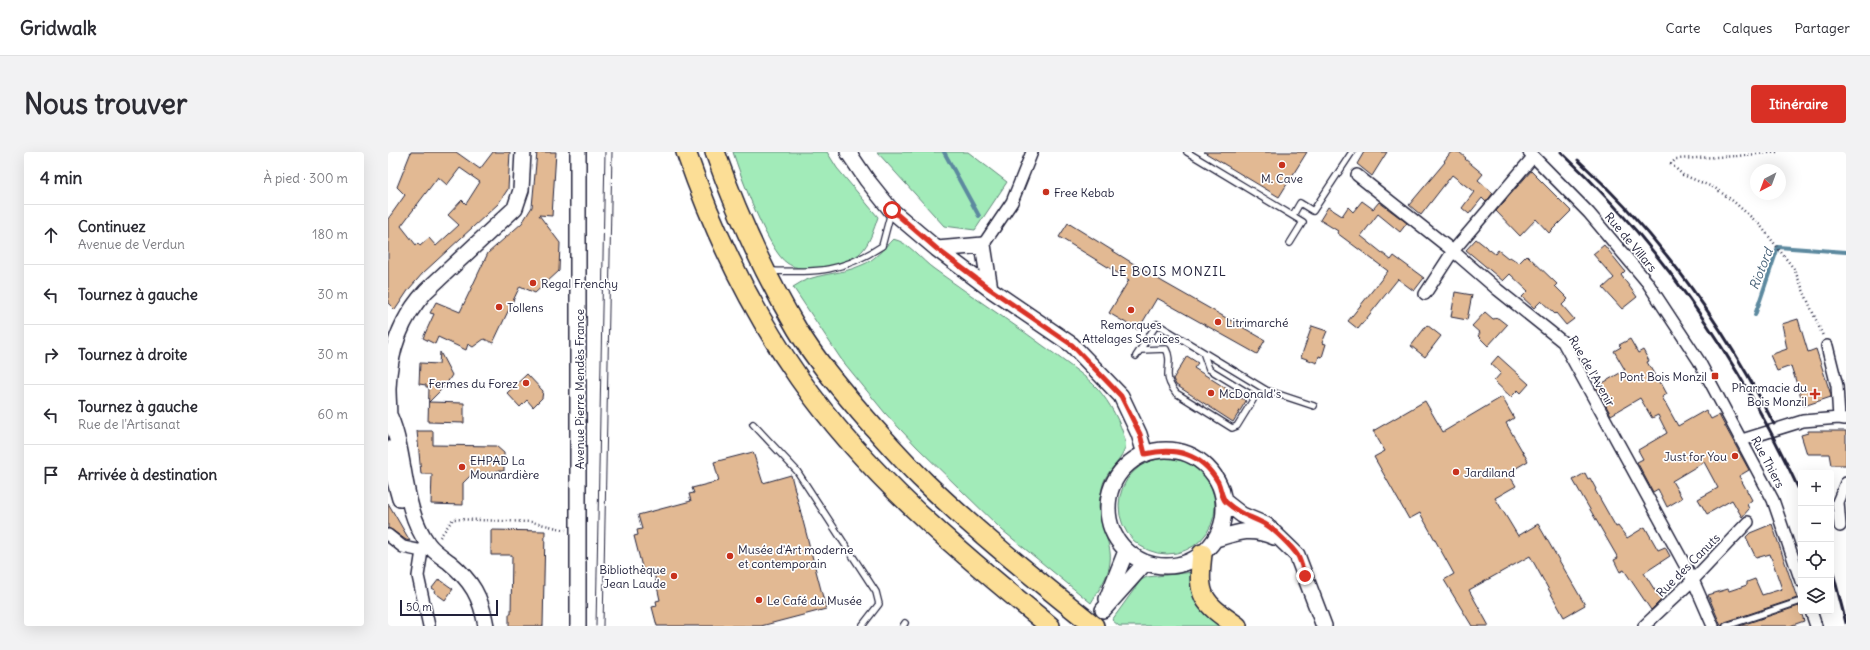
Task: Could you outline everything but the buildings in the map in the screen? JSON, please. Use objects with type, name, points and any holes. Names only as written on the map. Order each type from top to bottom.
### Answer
[{"type":"highway","points":[[686,152],[713,226],[750,300],[786,360],[820,406],[848,440],[912,507],[976,566],[1050,626]]},
{"type":"highway","points":[[715,152],[736,210],[764,271],[798,330],[836,384],[885,440],[926,483],[1014,561],[1094,626]]},
{"type":"highway","points":[[1202,554],[1200,577],[1203,594],[1214,610],[1237,626]]},
{"type":"main road","points":[[486,626],[480,599],[470,581],[426,548],[410,502],[396,432],[389,422],[388,389],[390,365],[402,324],[417,301],[515,208],[521,190],[523,152]]},
{"type":"main road","name":"Avenue Pierre Mendès France","points":[[578,152],[578,626]]},
{"type":"main road","points":[[848,152],[867,180],[892,210],[937,249],[990,289],[1072,345],[1121,396],[1140,434],[1145,454]]},
{"type":"main road","points":[[937,249],[983,245],[990,289]]},
{"type":"main road","points":[[388,439],[393,474],[401,505],[413,536],[463,586],[472,602],[477,626]]},
{"type":"main road","points":[[1162,450],[1180,452],[1196,458],[1209,469],[1216,479],[1224,501],[1223,520],[1216,538],[1202,554],[1185,564],[1165,567],[1145,563],[1126,551],[1114,535],[1108,516],[1108,497],[1116,478],[1128,463],[1145,454],[1162,450]]},
{"type":"main road","points":[[1224,501],[1242,515],[1266,524],[1297,555],[1324,626]]},
{"type":"main road","points":[[1216,538],[1240,532],[1260,531],[1284,541]]},
{"type":"main road","points":[[1126,551],[1103,610],[1145,563]]},
{"type":"street","points":[[983,245],[1012,202],[1032,152]]},
{"type":"street","points":[[1425,294],[1453,251],[1531,155]]},
{"type":"street","name":"Rue de Villars","points":[[1531,155],[1589,213],[1647,282],[1699,360]]},
{"type":"street","name":"Rue de l'Avenir","points":[[1357,175],[1453,251],[1498,290],[1563,342],[1694,580],[1714,626]]},
{"type":"street","points":[[1742,440],[1803,421],[1843,419],[1837,386],[1827,346]]},
{"type":"street","name":"Rue Thiers","points":[[1699,360],[1773,500],[1800,578]]},
{"type":"street","points":[[1840,526],[1838,502],[1846,483]]},
{"type":"street","name":"Rue des Canuts","points":[[1644,626],[1694,580],[1748,522]]},
{"type":"street","points":[[388,535],[403,547],[426,548],[418,576],[429,626]]},
{"type":"street","points":[[1812,614],[1816,626]]},
{"type":"lane","points":[[1188,152],[1303,222],[1290,243]]},
{"type":"lane","points":[[1293,215],[1300,203],[1313,211],[1352,152]]},
{"type":"lane","points":[[764,271],[813,272],[838,268],[868,255],[882,246],[892,210]]},
{"type":"lane","points":[[1136,356],[1157,324],[1266,390],[1314,406]]},
{"type":"lane","points":[[1141,350],[1166,349],[1169,355],[1168,377],[1170,385],[1176,393],[1232,428],[1237,426],[1253,400],[1250,394],[1209,369],[1203,352]]},
{"type":"lane","points":[[753,424],[797,471],[876,592],[879,604],[862,626]]},
{"type":"lane","points":[[1726,626],[1798,602]]},
{"type":"path","points":[[1776,152],[1737,156],[1676,159],[1672,164],[1683,175],[1715,188],[1733,200],[1760,225],[1794,269],[1827,346]]},
{"type":"path","points":[[426,548],[439,538],[453,519],[532,522],[578,533]]},
{"type":"green space","points":[[733,152],[827,152],[837,168],[878,217],[872,235],[864,249],[852,259],[828,266],[816,268],[797,268],[787,263],[780,256],[764,229],[748,194]]},
{"type":"green space","points":[[877,152],[968,152],[1007,182],[975,230],[944,226]]},
{"type":"green space","points":[[893,239],[910,247],[934,269],[1083,375],[1107,400],[1121,427],[1125,445],[1122,456],[1104,481],[1100,497],[1100,515],[1109,546],[1110,562],[1105,578],[1091,603],[1002,530],[917,447],[885,413],[841,359],[793,287],[801,282],[818,276],[844,271],[867,263],[879,254]]},
{"type":"green space","points":[[1167,458],[1185,462],[1194,466],[1201,472],[1207,479],[1211,488],[1215,506],[1211,524],[1207,533],[1201,540],[1194,546],[1185,550],[1167,554],[1149,550],[1140,546],[1133,540],[1127,533],[1123,524],[1119,506],[1123,488],[1127,479],[1133,472],[1140,466],[1149,462]]},
{"type":"green space","points":[[1194,572],[1225,626],[1119,626],[1112,620],[1141,580],[1147,577]]},
{"type":"waterway","points":[[944,152],[979,216]]},
{"type":"waterway","name":"Riotord","points":[[1755,315],[1778,247],[1846,252]]},
{"type":"tram line","points":[[596,626],[605,152]]},
{"type":"tram line","points":[[603,626],[612,152]]},
{"type":"railway","points":[[1561,152],[1599,189],[1634,228],[1698,311],[1727,355],[1753,400],[1778,446],[1798,488]]},
{"type":"railway","points":[[1578,160],[1636,219],[1688,283],[1734,352],[1774,424]]},
{"type":"railway","points":[[1834,577],[1846,623]]},
{"type":"place","name":"M. Cave","points":[[1282,165]]},
{"type":"place","name":"Free Kebab","points":[[1046,192]]},
{"type":"place","name":"Regal Frenchy","points":[[533,283]]},
{"type":"place","name":"Tollens","points":[[499,307]]},
{"type":"place","name":"Remorques Attelages Services","points":[[1131,310]]},
{"type":"place","name":"Litrimarché","points":[[1218,322]]},
{"type":"place","name":"Pont Bois Monzil","points":[[1715,376]]},
{"type":"place","name":"Fermes du Forez","points":[[526,383]]},
{"type":"place","name":"McDonald's","points":[[1211,393]]},
{"type":"place","name":"Pharmacie du Bois Monzil","points":[[1815,394]]},
{"type":"place","name":"Just for You","points":[[1735,456]]},
{"type":"place","name":"EHPAD La Mounardière","points":[[462,467]]},
{"type":"place","name":"Jardiland","points":[[1456,472]]},
{"type":"place","name":"Musée d'Art moderne et contemporain","points":[[730,556]]},
{"type":"place","name":"Bibliothèque Jean Laude","points":[[674,576]]},
{"type":"place","name":"Le Café du Musée","points":[[759,600]]},
{"type":"district","name":"LE BOIS MONZIL","points":[[1169,271]]},
{"type":"route","points":[[892,210],[937,249],[990,289],[1072,345],[1121,396],[1140,434],[1145,454],[1162,450],[1180,452],[1196,458],[1209,469],[1219,484],[1224,501],[1242,515],[1266,524],[1297,555],[1305,576]]}]
